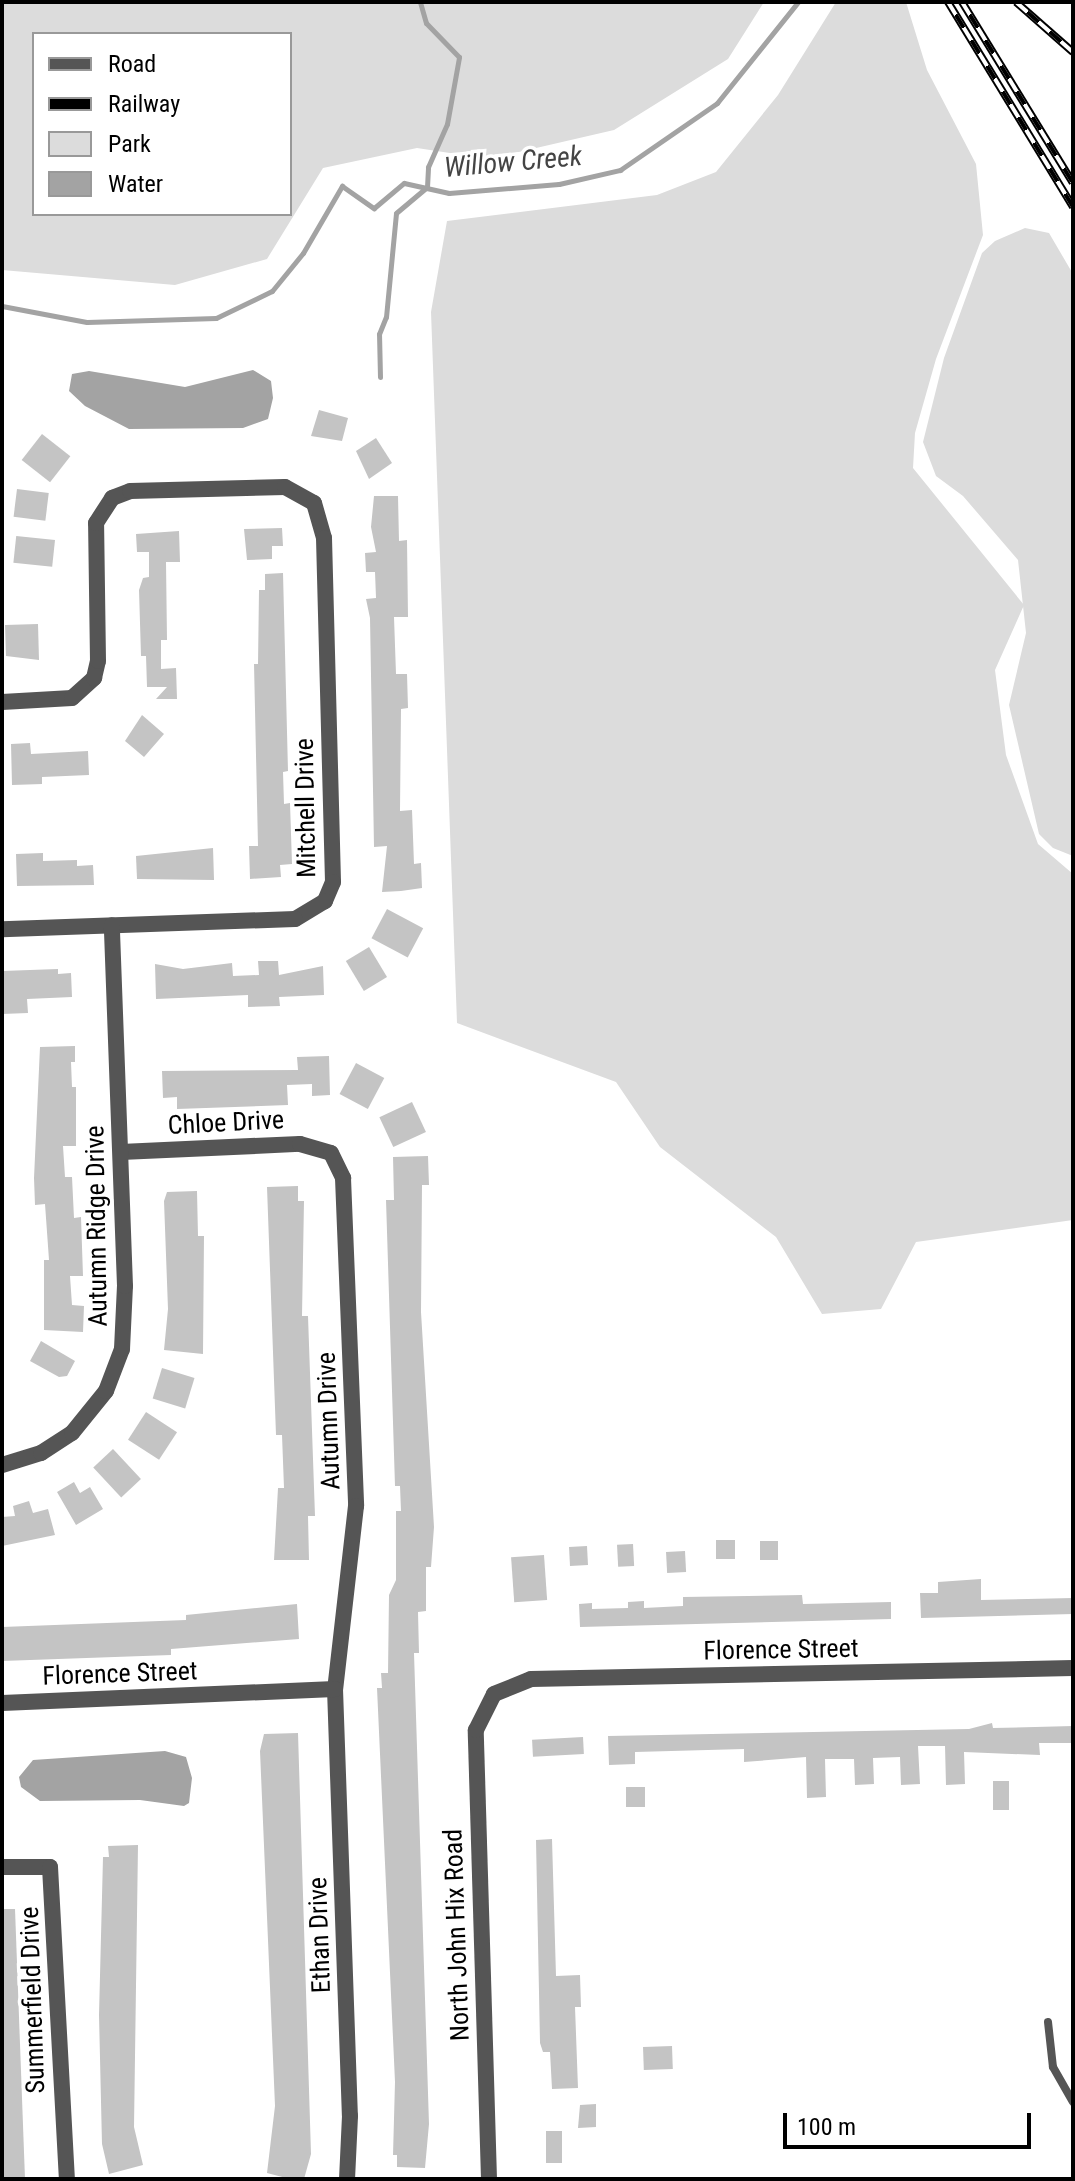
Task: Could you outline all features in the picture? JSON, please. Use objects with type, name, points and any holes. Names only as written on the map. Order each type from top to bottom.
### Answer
[{"type":"street","name":"Mitchell Drive","points":[[2,702],[72,698],[94,678],[96,523],[112,498],[130,491],[285,487],[309,498],[323,526],[329,894],[315,911],[295,919],[112,925]]},
{"type":"street","points":[[2,929],[112,925]]},
{"type":"street","name":"Autumn Ridge Drive","points":[[2,1465],[41,1453],[72,1433],[113,1377],[125,1313],[112,925]]},
{"type":"street","name":"Chloe Drive","points":[[121,1152],[300,1144],[331,1153]]},
{"type":"street","name":"Autumn Drive","points":[[331,1153],[343,1178],[356,1506],[335,1689]]},
{"type":"street","name":"Florence Street","points":[[494,1694],[531,1679],[1073,1668]]},
{"type":"street","name":"Florence Street","points":[[2,1703],[335,1689]]},
{"type":"street","name":"Ethan Drive","points":[[335,1689],[351,2129],[347,2179]]},
{"type":"street","name":"North John Hix Road","points":[[489,2179],[476,1730],[494,1694]]},
{"type":"street","name":"Summerfield Drive","points":[[2,1867],[50,1867],[67,2179]]},
{"type":"lane","points":[[1048,2022],[1053,2067],[1073,2102]]},
{"type":"green space","points":[[2,2],[764,2],[728,59],[614,130],[489,159],[417,148],[323,168],[267,259],[175,285],[2,270]]},
{"type":"green space","points":[[836,2],[906,2],[927,70],[976,164],[983,235],[936,359],[915,433],[913,468],[1024,605],[995,670],[1006,755],[1038,844],[1073,874],[1073,1220],[916,1242],[881,1309],[822,1314],[776,1237],[660,1147],[616,1082],[457,1023],[431,312],[447,221],[657,195],[716,172],[778,95]]},
{"type":"green space","points":[[1025,228],[1049,233],[1073,274],[1073,856],[1053,848],[1039,834],[1009,705],[1026,633],[1018,560],[963,496],[936,476],[923,442],[944,358],[982,253],[995,241]]},
{"type":"water","points":[[253,370],[271,381],[273,398],[268,419],[243,428],[129,429],[85,406],[69,391],[72,374],[89,371],[185,387]]},
{"type":"water","points":[[165,1751],[186,1757],[192,1778],[189,1803],[184,1806],[140,1800],[40,1801],[21,1787],[19,1777],[33,1760]]},
{"type":"building","points":[[319,410],[348,418],[342,441],[311,436]]},
{"type":"building","points":[[42,434],[70,456],[50,482],[22,460]]},
{"type":"building","points":[[376,438],[392,463],[369,479],[356,451]]},
{"type":"building","points":[[17,489],[49,493],[45,521],[14,517]]},
{"type":"building","points":[[374,496],[398,496],[399,541],[407,540],[408,617],[394,617],[396,674],[407,674],[408,708],[401,709],[400,811],[412,810],[414,864],[421,863],[422,888],[382,892],[387,846],[374,847],[370,618],[366,599],[376,598],[375,572],[366,572],[365,553],[376,552],[371,527]]},
{"type":"building","points":[[282,528],[283,546],[272,546],[272,559],[247,560],[244,529]]},
{"type":"building","points":[[179,531],[180,562],[166,562],[167,640],[161,640],[161,669],[176,668],[177,699],[156,699],[167,687],[147,687],[146,656],[141,656],[139,590],[143,578],[149,577],[149,552],[137,552],[136,534]]},
{"type":"building","points":[[16,536],[55,540],[52,567],[13,563]]},
{"type":"building","points":[[283,573],[288,771],[283,772],[284,804],[290,803],[292,864],[280,865],[281,877],[250,879],[249,846],[258,846],[254,664],[258,664],[259,590],[265,590],[265,574]]},
{"type":"building","points":[[38,624],[39,660],[6,656],[5,625]]},
{"type":"building","points":[[142,715],[164,734],[144,757],[125,741]]},
{"type":"building","points":[[30,743],[31,754],[88,751],[89,775],[42,777],[42,784],[12,785],[11,744]]},
{"type":"building","points":[[213,848],[214,880],[137,879],[136,856]]},
{"type":"building","points":[[43,853],[43,861],[77,860],[77,866],[93,865],[94,885],[17,886],[16,854]]},
{"type":"building","points":[[387,909],[423,928],[408,957],[372,938]]},
{"type":"building","points":[[369,947],[387,977],[364,991],[346,961]]},
{"type":"building","points":[[258,961],[278,961],[279,975],[323,966],[324,995],[279,997],[280,1006],[248,1007],[248,995],[156,999],[155,964],[183,969],[232,963],[233,976],[259,975]]},
{"type":"building","points":[[58,969],[58,974],[71,973],[72,997],[27,999],[28,1013],[2,1014],[2,971]]},
{"type":"building","points":[[75,1046],[75,1062],[71,1062],[72,1087],[76,1087],[76,1146],[63,1146],[65,1177],[72,1177],[74,1218],[81,1217],[83,1276],[70,1276],[72,1305],[84,1306],[83,1332],[44,1330],[44,1260],[49,1260],[45,1204],[35,1205],[34,1178],[40,1047]]},
{"type":"building","points":[[329,1056],[330,1095],[312,1096],[312,1084],[287,1085],[288,1105],[177,1109],[177,1097],[163,1098],[162,1071],[298,1070],[297,1057]]},
{"type":"building","points":[[356,1063],[384,1078],[368,1109],[340,1094]]},
{"type":"building","points":[[412,1102],[426,1132],[393,1147],[379,1117]]},
{"type":"building","points":[[428,1156],[429,1185],[422,1185],[421,1312],[434,1527],[431,1567],[426,1567],[426,1611],[418,1612],[419,1653],[414,1653],[429,2124],[425,2168],[397,2167],[397,2155],[393,2155],[395,2082],[377,1688],[382,1688],[381,1673],[388,1673],[389,1595],[396,1580],[396,1511],[401,1511],[400,1486],[395,1486],[386,1200],[394,1200],[393,1157]]},
{"type":"building","points":[[298,1186],[298,1201],[304,1201],[302,1316],[308,1316],[315,1516],[308,1516],[309,1560],[274,1560],[278,1488],[284,1488],[282,1435],[276,1435],[267,1187]]},
{"type":"building","points":[[197,1191],[198,1236],[204,1236],[203,1354],[164,1350],[168,1309],[164,1201],[167,1192]]},
{"type":"building","points":[[41,1341],[75,1361],[67,1376],[59,1377],[30,1361]]},
{"type":"building","points":[[162,1368],[195,1378],[185,1409],[153,1399]]},
{"type":"building","points":[[146,1412],[177,1432],[159,1460],[128,1440]]},
{"type":"building","points":[[113,1449],[141,1479],[121,1497],[93,1467]]},
{"type":"building","points":[[74,1482],[80,1493],[90,1487],[103,1509],[76,1525],[57,1492]]},
{"type":"building","points":[[29,1501],[33,1513],[48,1509],[55,1535],[2,1546],[2,1517],[15,1516],[13,1506]]},
{"type":"building","points":[[716,1540],[735,1540],[735,1559],[716,1559]]},
{"type":"building","points":[[760,1541],[778,1541],[778,1560],[760,1560]]},
{"type":"building","points":[[633,1544],[634,1566],[618,1567],[617,1545]]},
{"type":"building","points":[[587,1546],[588,1565],[570,1566],[569,1547]]},
{"type":"building","points":[[685,1551],[686,1572],[667,1573],[666,1552]]},
{"type":"building","points":[[544,1555],[547,1600],[514,1602],[511,1557]]},
{"type":"building","points":[[981,1579],[981,1600],[1073,1598],[1073,1614],[921,1618],[920,1593],[938,1593],[938,1582]]},
{"type":"building","points":[[802,1595],[803,1604],[891,1602],[891,1619],[580,1627],[579,1604],[592,1603],[592,1609],[628,1608],[628,1602],[644,1601],[644,1608],[683,1606],[683,1597]]},
{"type":"building","points":[[297,1604],[299,1639],[171,1649],[171,1655],[2,1661],[2,1627],[186,1620],[186,1615]]},
{"type":"building","points":[[992,1723],[993,1728],[1073,1726],[1073,1743],[1039,1743],[1040,1755],[964,1752],[965,1784],[946,1785],[945,1746],[918,1746],[920,1784],[901,1785],[900,1757],[873,1758],[874,1784],[855,1785],[854,1759],[825,1759],[826,1797],[807,1798],[806,1757],[744,1762],[744,1749],[635,1752],[635,1764],[609,1765],[608,1736],[969,1729]]},
{"type":"building","points":[[298,1733],[311,2154],[304,2179],[290,2179],[267,2173],[275,2106],[260,1751],[264,1734]]},
{"type":"building","points":[[583,1737],[584,1754],[533,1757],[532,1740]]},
{"type":"building","points":[[993,1781],[1009,1781],[1009,1810],[993,1810]]},
{"type":"building","points":[[626,1787],[645,1787],[645,1807],[626,1807]]},
{"type":"building","points":[[552,1839],[556,1976],[580,1975],[581,2007],[575,2007],[578,2088],[552,2089],[550,2052],[543,2052],[540,2043],[536,1840]]},
{"type":"building","points":[[138,1845],[134,2127],[143,2165],[109,2174],[102,2144],[99,2015],[103,1857],[109,1857],[108,1846]]},
{"type":"building","points":[[2,1909],[15,1909],[25,2179],[2,2179]]},
{"type":"building","points":[[672,2046],[673,2069],[644,2070],[643,2047]]},
{"type":"building","points":[[596,2104],[596,2127],[578,2128],[580,2105]]},
{"type":"building","points":[[546,2131],[562,2131],[562,2163],[546,2163]]},
{"type":"waterway","name":"Willow Creek","points":[[380,377],[379,334],[386,317],[396,213],[427,187],[428,167],[447,124],[459,57],[426,23],[420,2]]},
{"type":"waterway","name":"Willow Creek","points":[[2,306],[87,322],[216,318],[272,291],[303,253],[342,186],[374,208],[404,183],[449,193],[559,184],[620,170],[717,103],[798,2]]},
{"type":"railway","points":[[948,2],[1073,207]]},
{"type":"railway","points":[[962,2],[1073,183]]},
{"type":"railway","points":[[1016,2],[1073,52]]}]
